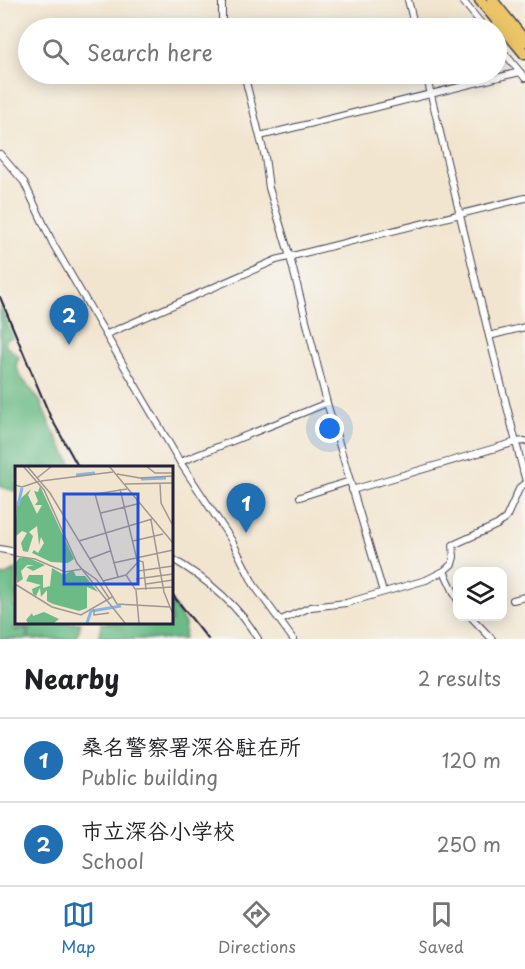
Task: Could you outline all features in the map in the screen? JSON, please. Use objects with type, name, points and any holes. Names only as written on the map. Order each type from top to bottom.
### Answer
[{"type":"highway","points":[[480,0],[495,18]]},
{"type":"highway","points":[[492,0],[506,18]]},
{"type":"highway","points":[[507,19],[525,41]]},
{"type":"highway","points":[[507,32],[525,54]]},
{"type":"street","points":[[222,0],[222,18]]},
{"type":"street","points":[[408,0],[412,18]]},
{"type":"street","points":[[462,0],[477,18]]},
{"type":"street","points":[[507,57],[525,78]]},
{"type":"street","points":[[507,75],[519,72]]},
{"type":"street","points":[[247,84],[265,157],[269,188],[290,257],[327,403],[382,592]]},
{"type":"street","points":[[428,84],[525,478]]},
{"type":"street","points":[[260,136],[471,84]]},
{"type":"street","points":[[0,154],[24,182],[53,244],[180,462],[232,541],[254,585],[293,639]]},
{"type":"street","points":[[107,334],[276,260],[525,198]]},
{"type":"street","points":[[489,336],[525,327]]},
{"type":"street","points":[[180,462],[327,403]]},
{"type":"street","points":[[352,490],[525,441]]},
{"type":"street","points":[[300,496],[350,481]]},
{"type":"street","points":[[281,620],[311,606],[346,603],[426,580],[444,571],[452,564],[453,545],[506,518],[520,487],[525,484]]},
{"type":"street","points":[[0,549],[15,552]]},
{"type":"street","points":[[172,559],[211,586],[237,609],[247,620],[258,639]]},
{"type":"street","points":[[444,571],[453,590]]},
{"type":"street","points":[[513,600],[525,597]]},
{"type":"street","points":[[475,621],[492,639]]},
{"type":"green space","points":[[0,305],[13,338],[6,339],[5,345],[19,357],[16,365],[20,376],[40,401],[72,465],[15,466],[15,491],[0,487]]},
{"type":"green space","points":[[15,570],[14,606],[16,624],[14,629],[17,631],[26,629],[28,632],[26,639],[0,639],[0,575],[4,576]]},
{"type":"green space","points":[[172,602],[185,624],[184,639],[99,639],[101,624],[172,624]]},
{"type":"green space","points":[[18,624],[81,624],[76,639],[28,639],[30,629],[25,627],[17,629]]},
{"type":"railway","points":[[0,297],[50,416],[78,466]]},
{"type":"railway","points":[[172,594],[208,639]]},
{"type":"place","name":"市立深谷小学校","points":[[69,345]]},
{"type":"place","name":"桑名警察署深谷駐在所","points":[[246,533]]}]
